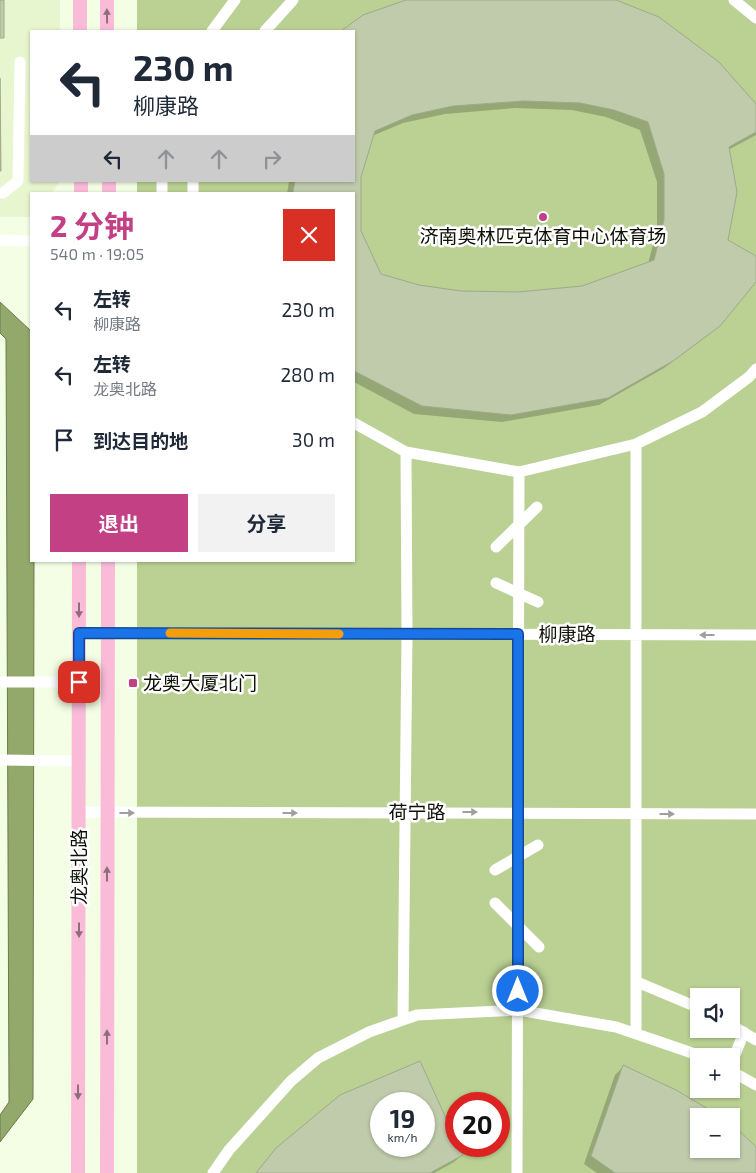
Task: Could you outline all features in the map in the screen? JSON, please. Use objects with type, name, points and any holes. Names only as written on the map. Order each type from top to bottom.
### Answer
[{"type":"main road","points":[[80,0],[80,30]]},
{"type":"main road","points":[[107,0],[107,30]]},
{"type":"main road","name":"龙奥北路","points":[[78,1173],[79,562]]},
{"type":"main road","name":"龙奥北路","points":[[107,1173],[108,562]]},
{"type":"street","points":[[213,30],[236,0]]},
{"type":"street","points":[[265,30],[293,0]]},
{"type":"street","points":[[734,0],[756,18]]},
{"type":"street","points":[[0,193],[3,193],[18,181],[20,62]]},
{"type":"street","points":[[0,240],[30,241]]},
{"type":"street","points":[[355,424],[406,452],[519,472],[636,444],[702,412],[749,377],[756,369]]},
{"type":"street","points":[[636,444],[636,1033]]},
{"type":"street","points":[[403,1020],[407,635],[406,452]]},
{"type":"street","points":[[517,1173],[519,472]]},
{"type":"street","points":[[498,546],[538,507]]},
{"type":"street","points":[[497,584],[538,602]]},
{"type":"street","name":"柳康路","points":[[79,633],[756,635]]},
{"type":"street","points":[[2,682],[79,682]]},
{"type":"street","points":[[2,760],[78,761]]},
{"type":"street","name":"荷宁路","points":[[79,812],[756,814]]},
{"type":"street","points":[[498,868],[538,845]]},
{"type":"street","points":[[498,906],[538,947]]},
{"type":"street","points":[[637,982],[690,1004]]},
{"type":"street","points":[[213,1173],[229,1150],[291,1081],[318,1058],[369,1032],[417,1015],[518,1010],[616,1027],[690,1052]]},
{"type":"street","points":[[740,1030],[756,1040]]},
{"type":"street","points":[[738,1048],[744,1032]]},
{"type":"street","points":[[740,1076],[756,1085]]},
{"type":"shaded area","points":[[0,0],[60,0],[60,30],[30,30],[30,182],[59,182],[52,192],[30,192],[30,217],[0,217]]},
{"type":"shaded area","points":[[137,0],[756,0],[756,1173],[137,1173],[137,562],[355,562],[355,192],[137,192],[137,182],[355,182],[355,30],[137,30]]},
{"type":"shaded area","points":[[0,302],[30,330],[30,562],[34,562],[33,1099],[0,1142],[0,1115],[9,1102],[6,339],[0,333]]},
{"type":"building","points":[[0,0],[4,0],[4,38],[0,38]]},
{"type":"building","name":"济南奥林匹克体育中心体育场","points":[[406,0],[616,0],[659,17],[719,62],[756,104],[756,132],[729,147],[737,192],[728,240],[756,256],[756,282],[720,326],[673,361],[608,398],[511,415],[422,406],[355,372],[355,192],[293,191],[295,182],[355,182],[355,30],[342,30],[363,15]],"holes":[[[524,101],[580,103],[614,110],[648,122],[664,174],[664,220],[654,260],[582,286],[518,292],[461,291],[419,285],[381,274],[361,231],[361,177],[375,131],[412,115],[453,106]]]},
{"type":"building","points":[[0,78],[1,171],[0,171]]},
{"type":"building","points":[[420,1061],[434,1092],[370,1092],[370,1157],[435,1157],[435,1094],[445,1116],[445,1157],[459,1157],[430,1173],[256,1173],[276,1148],[340,1095]]},
{"type":"building","points":[[623,1065],[676,1090],[706,1108],[690,1108],[690,1158],[740,1158],[740,1132],[756,1147],[756,1173],[615,1173],[591,1156]]},
{"type":"slow traffic","points":[[170,633],[339,634]]},
{"type":"place","name":"济南奥林匹克体育中心体育场","points":[[543,217]]},
{"type":"place","name":"龙奥大厦北门","points":[[133,683]]},
{"type":"route","points":[[79,682],[79,633],[518,634],[518,991]]}]
